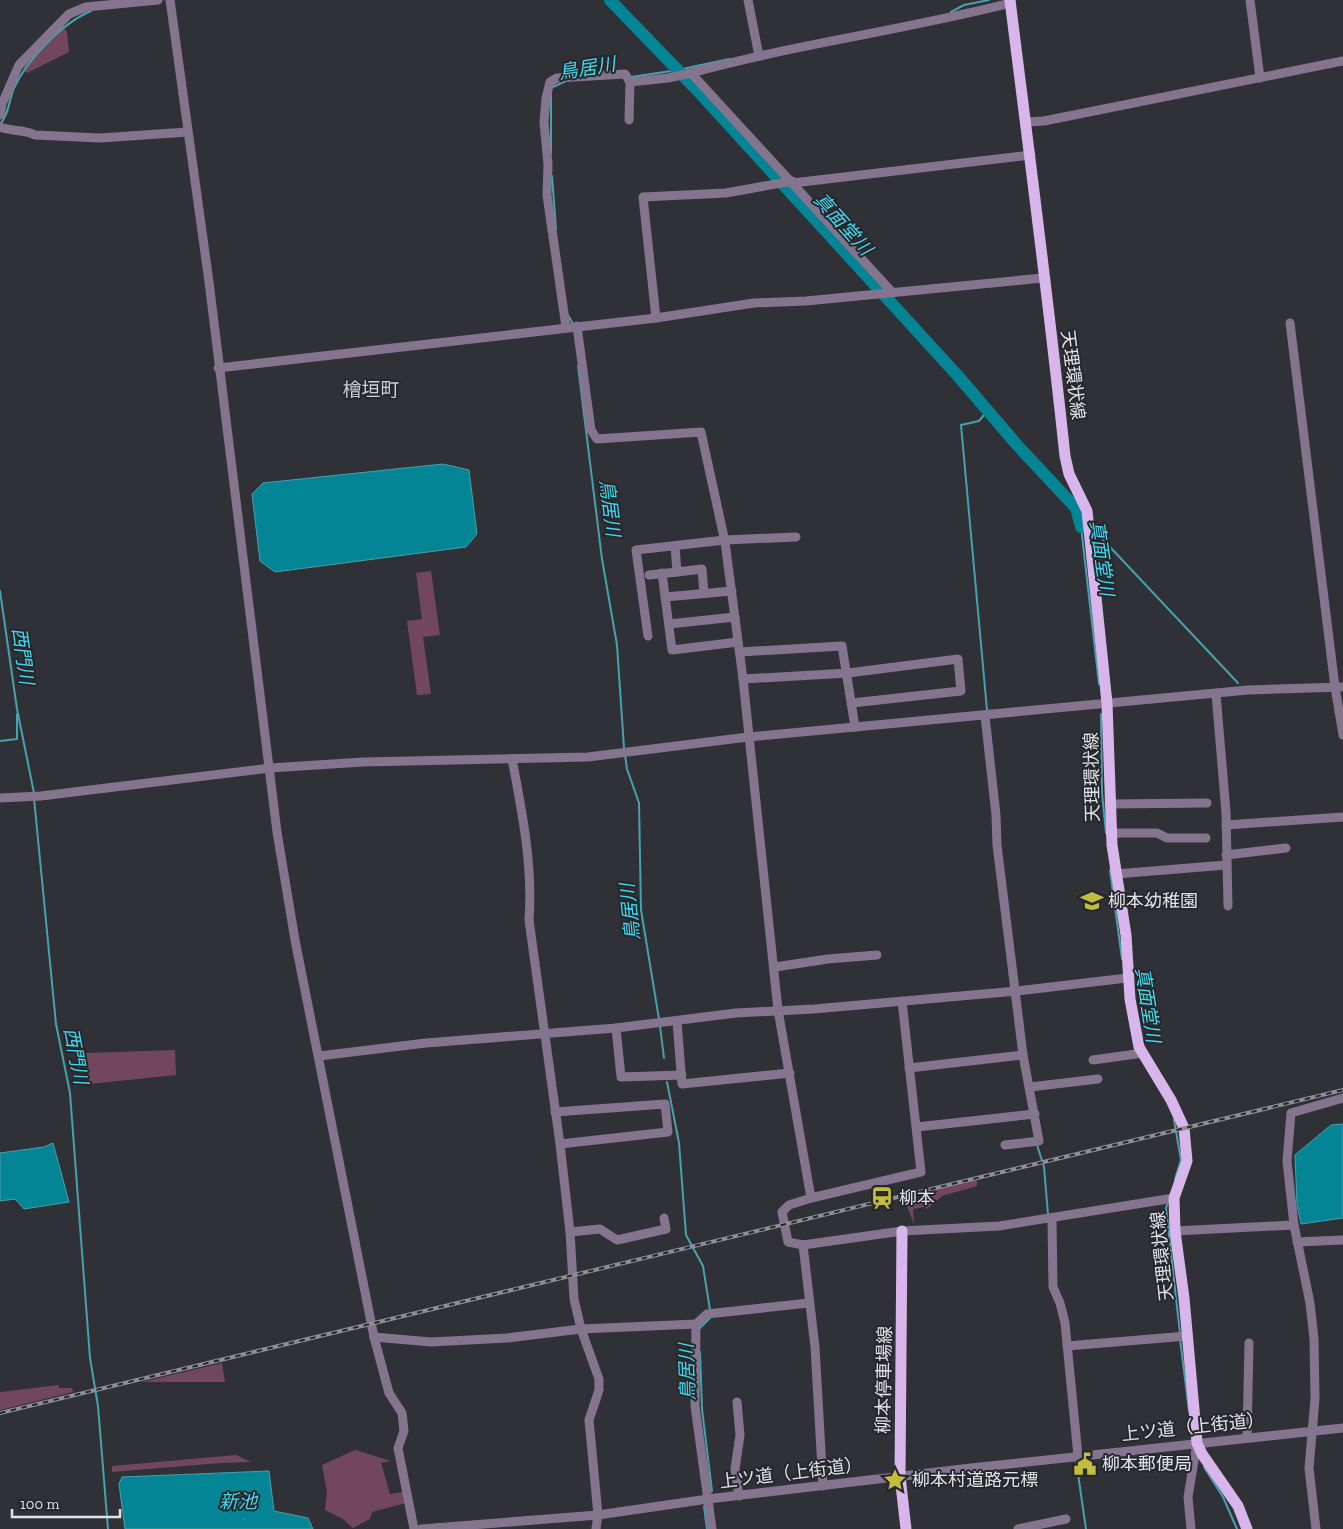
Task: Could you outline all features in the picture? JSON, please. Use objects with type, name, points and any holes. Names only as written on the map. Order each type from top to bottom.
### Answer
[{"type":"main road","name":"天理環状線","points":[[1011,2],[1031,155],[1043,278],[1065,456],[1069,474],[1087,511],[1107,703],[1111,833],[1126,935],[1127,978],[1139,1047],[1171,1100],[1184,1128],[1187,1161],[1174,1198],[1175,1231],[1197,1442],[1202,1454],[1238,1506],[1247,1529]]},
{"type":"main road","name":"柳本停車場線","points":[[902,1231],[900,1476],[906,1529]]},
{"type":"street","points":[[0,114],[2,104],[19,65],[69,14],[86,6],[158,0]]},
{"type":"street","points":[[170,0],[209,282],[218,368],[277,832],[290,911],[374,1337],[389,1393],[402,1413],[404,1431],[398,1448],[414,1529]]},
{"type":"street","points":[[748,0],[760,56]]},
{"type":"street","points":[[1250,0],[1260,78]]},
{"type":"street","points":[[630,82],[674,77],[760,56],[944,20],[1011,2]]},
{"type":"street","points":[[1027,122],[1044,121],[1343,61]]},
{"type":"street","points":[[690,73],[890,292]]},
{"type":"street","points":[[566,328],[547,195],[548,164],[544,123],[546,98],[550,82],[557,78],[624,74],[630,82],[629,120]]},
{"type":"street","points":[[0,127],[6,130],[26,130],[35,135],[100,138],[188,132]]},
{"type":"street","points":[[656,318],[643,197],[726,193],[791,182],[1031,155]]},
{"type":"street","points":[[218,368],[656,318],[754,302],[806,301],[1043,278]]},
{"type":"street","points":[[1290,323],[1339,687],[1343,735]]},
{"type":"street","points":[[577,326],[591,430],[597,439],[701,432],[725,540],[740,652],[775,967],[778,1010],[811,1198]]},
{"type":"street","points":[[648,636],[636,550],[725,540],[796,536]]},
{"type":"street","points":[[675,546],[677,572]]},
{"type":"street","points":[[649,575],[702,569],[704,593]]},
{"type":"street","points":[[662,573],[672,650],[738,642]]},
{"type":"street","points":[[665,597],[732,591]]},
{"type":"street","points":[[669,624],[735,617]]},
{"type":"street","points":[[740,652],[842,646],[848,672],[855,727]]},
{"type":"street","points":[[743,679],[848,672],[958,659],[961,691],[852,703]]},
{"type":"street","points":[[0,798],[35,796],[270,768],[363,762],[588,757],[748,737],[1107,703],[1248,690],[1339,687]]},
{"type":"street","points":[[1216,694],[1226,825],[1228,906]]},
{"type":"street","points":[[985,716],[997,845],[1017,991],[1023,1055],[1039,1141],[1006,1145]]},
{"type":"street","points":[[512,759],[525,827],[531,890],[529,920],[536,957],[543,1035],[560,1144],[570,1232],[571,1275],[581,1329],[599,1379],[599,1390],[589,1420],[598,1515],[596,1529]]},
{"type":"street","points":[[1110,804],[1207,803]]},
{"type":"street","points":[[1226,825],[1343,817]]},
{"type":"street","points":[[1111,833],[1157,833],[1167,838],[1206,838]]},
{"type":"street","points":[[1226,855],[1286,848]]},
{"type":"street","points":[[1116,874],[1226,865]]},
{"type":"street","points":[[775,967],[828,959],[877,955]]},
{"type":"street","points":[[318,1056],[426,1044],[659,1024],[778,1010],[814,1009],[1017,991],[1127,978]]},
{"type":"street","points":[[902,1001],[921,1172],[789,1205],[782,1212],[784,1231],[788,1242],[803,1245],[902,1231],[963,1229],[1052,1219],[1057,1216],[1174,1198]]},
{"type":"street","points":[[677,1022],[682,1084],[790,1073]]},
{"type":"street","points":[[616,1028],[621,1077],[682,1075]]},
{"type":"street","points":[[1093,1060],[1143,1053]]},
{"type":"street","points":[[909,1068],[1023,1055]]},
{"type":"street","points":[[1030,1087],[1098,1079]]},
{"type":"street","points":[[1316,1529],[1309,1468],[1310,1432],[1314,1399],[1314,1339],[1310,1303],[1294,1225],[1287,1161],[1291,1113],[1343,1098]]},
{"type":"street","points":[[555,1112],[665,1104],[668,1132],[560,1144]]},
{"type":"street","points":[[917,1127],[1035,1114]]},
{"type":"street","points":[[570,1232],[600,1229],[617,1240],[666,1229],[664,1218]]},
{"type":"street","points":[[1052,1219],[1053,1287],[1060,1303],[1067,1346],[1078,1456]]},
{"type":"street","points":[[1175,1231],[1294,1225]]},
{"type":"street","points":[[1297,1242],[1343,1240]]},
{"type":"street","points":[[803,1245],[818,1384],[823,1486]]},
{"type":"street","points":[[374,1337],[431,1342],[507,1338],[581,1329],[696,1324],[709,1314],[809,1303]]},
{"type":"street","points":[[696,1324],[695,1406],[712,1529]]},
{"type":"street","points":[[1067,1346],[1187,1336]]},
{"type":"street","points":[[1247,1438],[1249,1343]]},
{"type":"street","points":[[737,1402],[740,1435],[735,1469],[739,1496]]},
{"type":"street","name":"上ツ道（上街道）","points":[[421,1529],[598,1515],[708,1499],[900,1476],[1197,1442],[1211,1443],[1343,1428]]},
{"type":"street","points":[[1191,1529],[1188,1497],[1197,1442]]},
{"type":"street","points":[[1018,1529],[1066,1520]]},
{"type":"shaded area","points":[[61,19],[67,33],[69,52],[27,73],[17,63]]},
{"type":"shaded area","points":[[431,571],[440,635],[423,637],[431,694],[417,695],[407,621],[422,619],[416,573]]},
{"type":"shaded area","points":[[175,1050],[176,1075],[89,1084],[86,1053]]},
{"type":"shaded area","points":[[977,1178],[977,1186],[942,1196],[927,1209],[925,1207],[913,1209],[914,1224],[907,1206],[922,1202],[921,1196],[937,1192],[935,1188]]},
{"type":"shaded area","points":[[222,1363],[225,1382],[142,1382]]},
{"type":"shaded area","points":[[59,1385],[59,1388],[72,1388],[73,1392],[0,1410],[0,1392]]},
{"type":"shaded area","points":[[355,1450],[391,1461],[381,1463],[390,1494],[404,1492],[406,1503],[372,1512],[370,1519],[353,1528],[343,1519],[325,1510],[327,1492],[322,1465]]},
{"type":"shaded area","points":[[236,1455],[251,1462],[112,1472],[112,1466]]},
{"type":"water","points":[[443,464],[469,470],[477,534],[466,547],[275,572],[260,561],[252,494],[263,483]]},
{"type":"water","points":[[1343,1124],[1343,1218],[1301,1224],[1297,1205],[1295,1155],[1331,1125]]},
{"type":"water","points":[[53,1143],[69,1202],[24,1209],[15,1199],[0,1201],[0,1153],[44,1147]]},
{"type":"water","name":"新池","points":[[269,1471],[274,1511],[308,1518],[313,1529],[125,1529],[119,1484],[122,1477]]},
{"type":"waterway","name":"真面堂川","points":[[610,0],[697,90],[1076,508],[1081,527]]},
{"type":"waterway","name":"真面堂川","points":[[951,12],[964,5],[989,0]]},
{"type":"waterway","name":"西門川","points":[[0,124],[7,112],[14,88],[36,54],[57,33],[91,11]]},
{"type":"waterway","name":"真面堂川","points":[[631,77],[678,70],[729,59]]},
{"type":"waterway","name":"鳥居川","points":[[553,87],[566,81]]},
{"type":"waterway","name":"鳥居川","points":[[551,94],[551,154]]},
{"type":"waterway","name":"鳥居川","points":[[552,176],[556,229]]},
{"type":"waterway","name":"鳥居川","points":[[568,315],[573,324]]},
{"type":"waterway","name":"鳥居川","points":[[578,366],[602,559],[617,645],[624,748]]},
{"type":"waterway","points":[[987,710],[961,425],[979,421],[988,410]]},
{"type":"waterway","name":"真面堂川","points":[[1081,527],[1099,684]]},
{"type":"waterway","points":[[1094,530],[1238,683]]},
{"type":"waterway","name":"西門川","points":[[0,591],[17,709],[34,793]]},
{"type":"waterway","points":[[0,741],[17,739],[17,714]]},
{"type":"waterway","name":"真面堂川","points":[[1101,714],[1102,793],[1106,833]]},
{"type":"waterway","name":"鳥居川","points":[[625,755],[627,769],[639,803],[641,910],[659,1019]]},
{"type":"waterway","name":"西門川","points":[[34,798],[56,1024],[70,1093],[90,1358],[98,1406],[108,1529]]},
{"type":"waterway","name":"真面堂川","points":[[1110,870],[1122,959]]},
{"type":"waterway","name":"鳥居川","points":[[660,1026],[664,1058]]},
{"type":"waterway","name":"鳥居川","points":[[667,1082],[679,1143],[686,1235],[703,1266],[710,1310]]},
{"type":"waterway","name":"真面堂川","points":[[1174,1120],[1181,1160],[1175,1179]]},
{"type":"waterway","points":[[1037,1145],[1044,1167],[1048,1214]]},
{"type":"waterway","name":"真面堂川","points":[[1168,1202],[1166,1208],[1180,1334]]},
{"type":"waterway","name":"鳥居川","points":[[700,1328],[711,1317]]},
{"type":"waterway","name":"真面堂川","points":[[1180,1339],[1189,1411]]},
{"type":"waterway","name":"鳥居川","points":[[700,1352],[702,1409],[712,1491]]},
{"type":"waterway","points":[[1076,1460],[1086,1529]]},
{"type":"waterway","name":"真面堂川","points":[[1204,1467],[1223,1497],[1237,1529]]},
{"type":"waterway","name":"鳥居川","points":[[704,1506],[707,1529]]},
{"type":"railway","points":[[0,1413],[1343,1090]]},
{"type":"place","name":"柳本幼稚園","points":[[1092,901]]},
{"type":"place","name":"柳本","points":[[882,1198]]},
{"type":"place","name":"柳本郵便局","points":[[1085,1464]]},
{"type":"place","name":"柳本村道路元標","points":[[895,1480]]},
{"type":"district","name":"檜垣町","points":[[371,389]]}]
